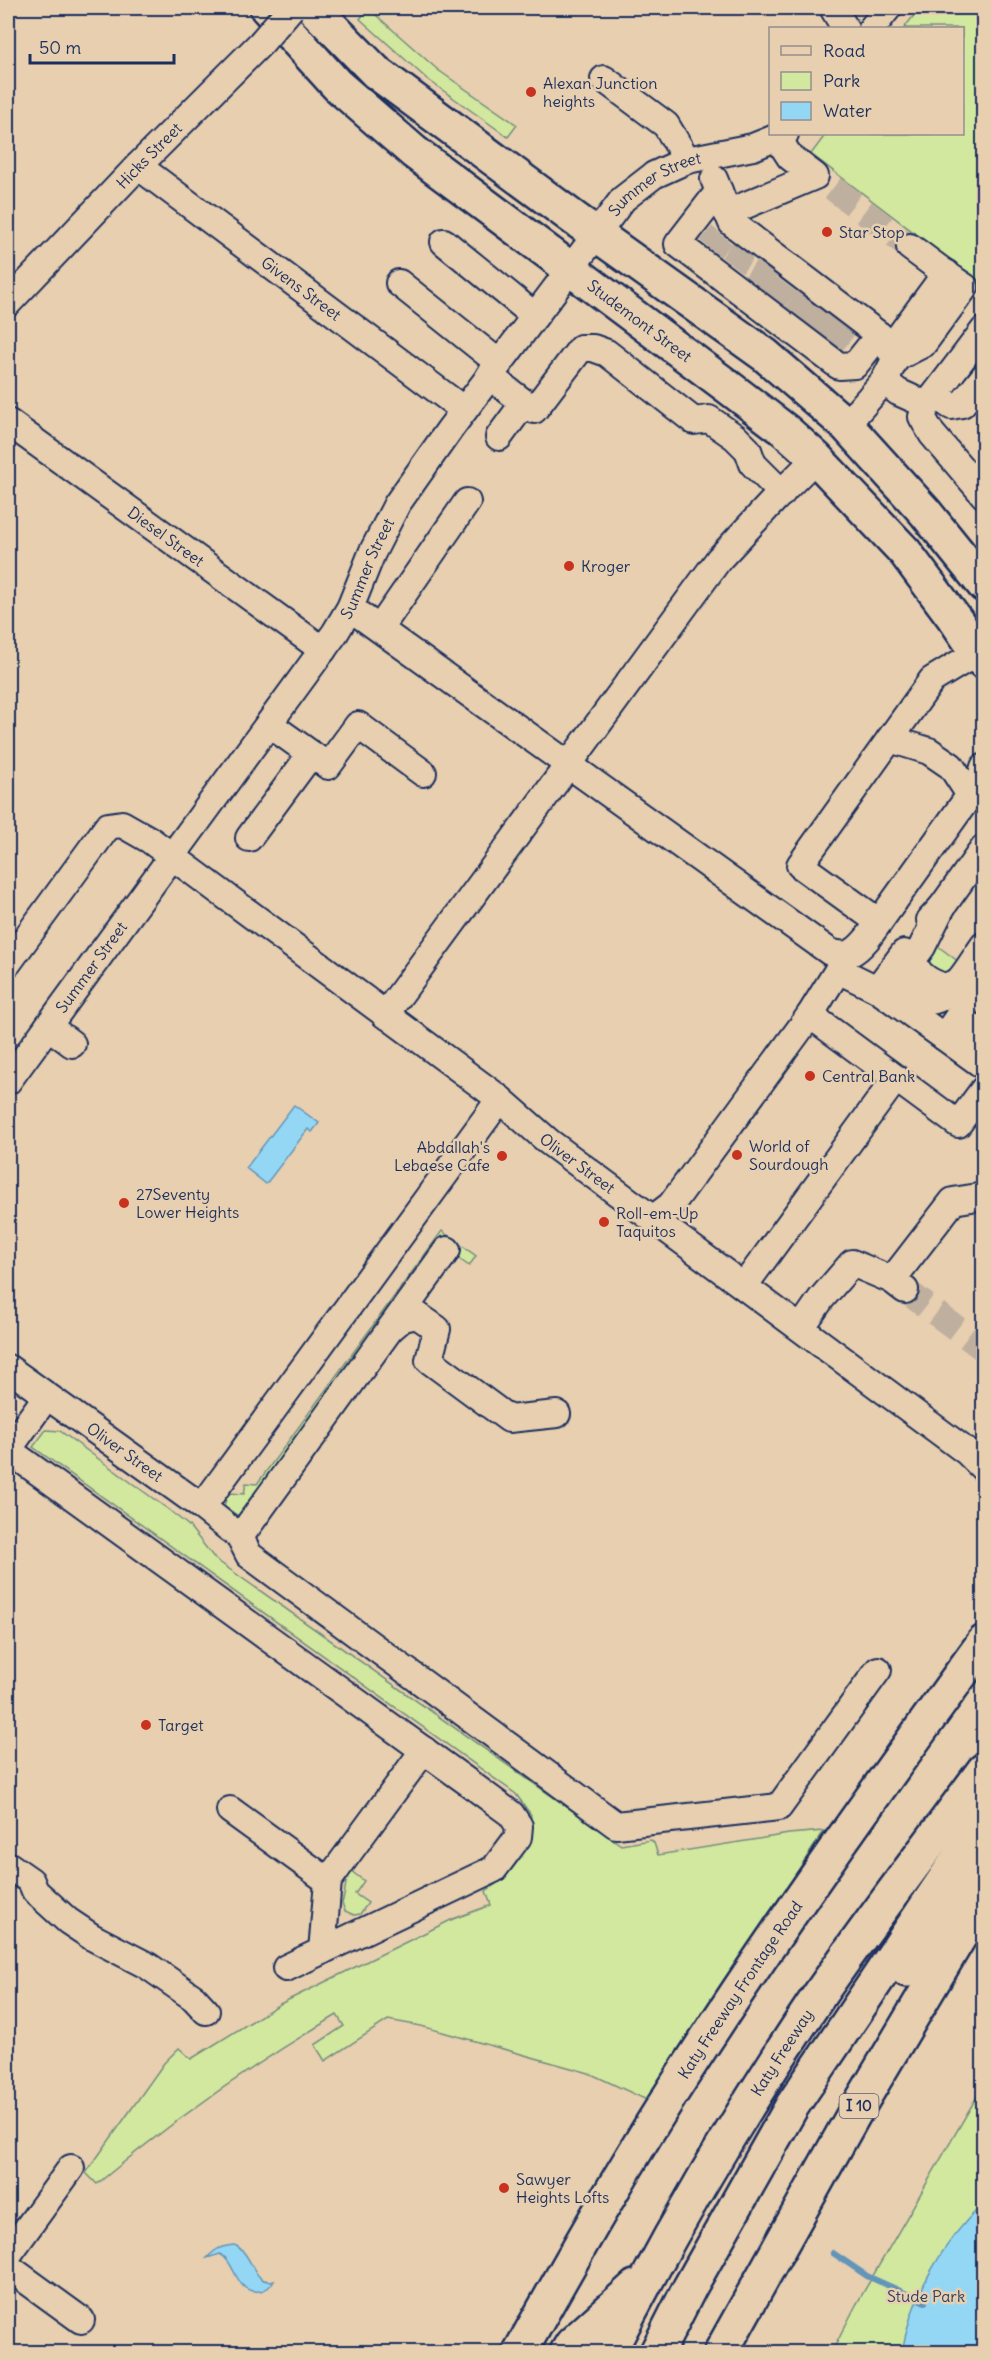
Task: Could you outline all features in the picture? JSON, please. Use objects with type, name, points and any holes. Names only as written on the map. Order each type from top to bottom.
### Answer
[{"type":"main road","name":"Studemont Street","points":[[267,8],[337,85],[414,152],[761,412],[816,459],[905,552],[981,657]]},
{"type":"main road","points":[[313,8],[376,72],[765,355],[846,425],[925,512],[984,585]]},
{"type":"main road","points":[[816,459],[846,425]]},
{"type":"main road","name":"Katy Freeway Frontage Road","points":[[520,2352],[592,2222],[683,2075],[857,1817],[984,1642]]},
{"type":"main road","name":"Katy Freeway","points":[[609,2352],[652,2269],[733,2132],[818,1997],[984,1770]]},
{"type":"main road","points":[[667,2352],[792,2106],[984,1821]]},
{"type":"main road","points":[[657,2352],[883,2001],[984,1872]]},
{"type":"main road","name":"I 10","points":[[721,2352],[854,2114],[984,1897]]},
{"type":"main road","points":[[567,2352],[572,2344],[652,2269]]},
{"type":"street","name":"Hicks Street","points":[[8,303],[138,166],[261,43],[291,8]]},
{"type":"street","points":[[833,8],[844,27]]},
{"type":"street","points":[[604,79],[666,125],[697,158],[745,261],[819,321],[888,347],[923,344],[965,287],[910,247]]},
{"type":"street","name":"Summer Street","points":[[12,1065],[48,1026],[323,650],[350,608],[372,553],[397,504],[464,410],[622,199],[654,175],[697,158],[753,147],[781,136]]},
{"type":"street","points":[[711,317],[745,261],[824,182],[790,157],[781,136]]},
{"type":"street","name":"Givens Street","points":[[138,166],[464,410]]},
{"type":"street","points":[[444,242],[535,316]]},
{"type":"street","points":[[745,261],[819,321],[839,366],[855,365],[888,347],[930,315],[950,276]]},
{"type":"street","points":[[399,283],[534,410],[581,348],[593,348],[607,353],[694,421],[710,419],[735,437],[748,450],[753,464],[782,493]]},
{"type":"street","points":[[984,330],[931,400],[922,417],[932,434],[984,495]]},
{"type":"street","points":[[846,425],[884,381],[888,347]]},
{"type":"street","points":[[884,381],[898,392],[951,406],[962,404],[984,377]]},
{"type":"street","points":[[499,436],[524,403]]},
{"type":"street","name":"Diesel Street","points":[[8,422],[323,650]]},
{"type":"street","points":[[386,1015],[720,559],[816,459]]},
{"type":"street","points":[[380,628],[467,502]]},
{"type":"street","points":[[350,608],[570,764],[830,952],[840,963],[877,989],[966,1009]]},
{"type":"street","points":[[879,922],[800,865],[932,680],[981,657]]},
{"type":"street","points":[[269,724],[328,766],[358,725],[423,773]]},
{"type":"street","points":[[890,739],[929,751],[951,766],[977,794]]},
{"type":"street","points":[[249,838],[311,754]]},
{"type":"street","points":[[654,1218],[671,1205],[806,1021],[840,963],[855,952],[977,794],[984,767]]},
{"type":"street","name":"Oliver Street","points":[[8,963],[108,826],[122,824],[171,856],[500,1099],[549,1142],[967,1452],[984,1469]]},
{"type":"street","points":[[984,848],[942,907],[913,960],[901,976],[906,990],[919,1000],[932,1001],[951,992],[984,1035]]},
{"type":"street","points":[[877,989],[922,928],[942,907]]},
{"type":"street","points":[[984,945],[966,1009],[984,1066]]},
{"type":"street","points":[[966,1009],[984,1046]]},
{"type":"street","points":[[806,1021],[891,1084],[958,1124],[984,1089]]},
{"type":"street","points":[[48,1026],[72,1044]]},
{"type":"street","points":[[744,1286],[891,1084]]},
{"type":"street","points":[[202,1507],[500,1099]]},
{"type":"street","points":[[801,1328],[821,1299],[852,1263],[899,1285],[953,1201],[984,1196]]},
{"type":"street","points":[[240,1537],[447,1250]]},
{"type":"street","points":[[390,1329],[403,1318],[417,1316],[437,1329],[429,1360],[509,1419],[557,1414]]},
{"type":"street","name":"Oliver Street","points":[[8,1368],[202,1507],[240,1537],[249,1555],[616,1825],[779,1807],[878,1670]]},
{"type":"street","points":[[46,1397],[8,1450],[511,1814],[519,1826],[518,1837],[494,1869],[286,1968]]},
{"type":"street","points":[[322,1951],[328,1881],[424,1750]]},
{"type":"street","points":[[230,1810],[328,1881]]},
{"type":"street","points":[[8,1864],[31,1881],[41,1896],[68,1921],[92,1937],[148,1966],[194,1998],[206,2011]]},
{"type":"street","points":[[8,2254],[71,2168]]},
{"type":"street","points":[[8,2267],[81,2320]]},
{"type":"green space","points":[[368,8],[438,70],[517,125],[508,137],[427,79],[360,19]]},
{"type":"green space","points":[[920,8],[983,8],[983,285],[811,154],[825,135],[964,135],[964,27],[905,27]]},
{"type":"green space","points":[[935,944],[963,965],[947,981],[921,964]]},
{"type":"green space","points":[[442,1231],[476,1256],[469,1266],[451,1253],[240,1517],[224,1506],[228,1493],[244,1494],[246,1483],[257,1484]]},
{"type":"green space","points":[[46,1430],[60,1431],[189,1526],[215,1559],[621,1845],[651,1840],[658,1855],[789,1834],[824,1831],[647,2100],[589,2073],[421,2026],[388,2020],[325,2061],[315,2045],[344,2026],[337,2015],[214,2094],[97,2184],[86,2173],[164,2063],[179,2048],[191,2059],[280,2004],[453,1919],[491,1905],[486,1891],[507,1875],[519,1859],[531,1815],[516,1794],[33,1447]]},
{"type":"green space","points":[[351,1871],[364,1881],[355,1894],[368,1903],[360,1914],[354,1915],[345,1911],[342,1903]]},
{"type":"green space","name":"Stude Park","points":[[983,2086],[983,2352],[832,2352],[856,2305]]},
{"type":"water","points":[[294,1105],[319,1123],[312,1132],[308,1129],[266,1184],[246,1168]]},
{"type":"water","points":[[983,2204],[984,2332],[977,2352],[902,2352],[913,2311],[930,2272],[954,2235]]},
{"type":"water","points":[[235,2245],[246,2256],[257,2275],[267,2281],[274,2280],[265,2290],[252,2291],[246,2288],[226,2258],[220,2254],[207,2258],[220,2248]]},
{"type":"waterway","points":[[833,2253],[867,2276],[925,2302]]},
{"type":"tunnel","points":[[833,188],[910,247]]},
{"type":"tunnel","points":[[710,249],[722,235]]},
{"type":"tunnel","points":[[732,265],[743,250]]},
{"type":"tunnel","points":[[755,285],[767,268]]},
{"type":"tunnel","points":[[774,300],[786,284]]},
{"type":"tunnel","points":[[795,316],[807,299]]},
{"type":"tunnel","points":[[813,328],[826,311]]},
{"type":"tunnel","points":[[831,344],[845,326]]},
{"type":"tunnel","points":[[905,1290],[984,1349]]},
{"type":"place","name":"Alexan Junction heights","points":[[531,92]]},
{"type":"place","name":"Star Stop","points":[[827,232]]},
{"type":"place","name":"Kroger","points":[[569,566]]},
{"type":"place","name":"Central Bank","points":[[810,1076]]},
{"type":"place","name":"World of Sourdough","points":[[737,1155]]},
{"type":"place","name":"Abdallah's Lebaese Cafe","points":[[502,1156]]},
{"type":"place","name":"27Seventy Lower Heights","points":[[124,1203]]},
{"type":"place","name":"Roll-em-Up Taquitos","points":[[604,1222]]},
{"type":"place","name":"Target","points":[[146,1725]]},
{"type":"place","name":"Sawyer Heights Lofts","points":[[504,2188]]}]
